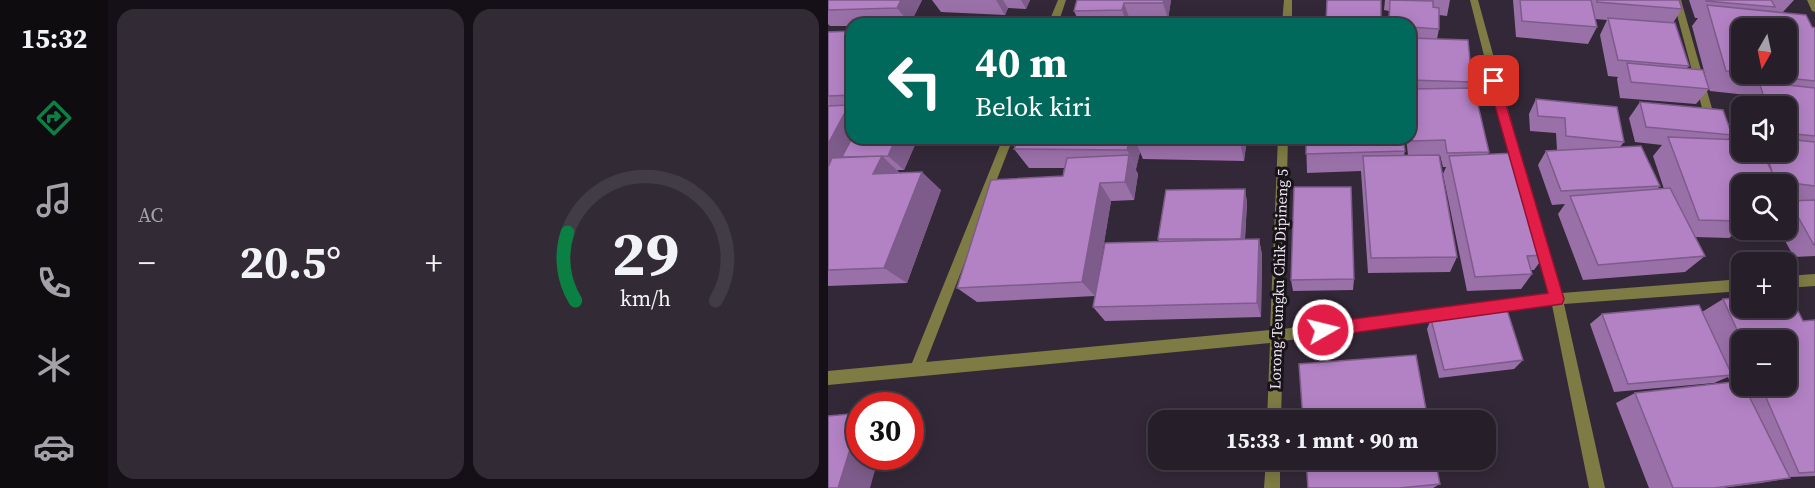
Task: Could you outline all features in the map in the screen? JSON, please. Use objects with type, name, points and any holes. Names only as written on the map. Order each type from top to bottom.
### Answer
[{"type":"street","points":[[1055,18],[1062,0]]},
{"type":"street","points":[[1287,18],[1288,0]]},
{"type":"street","points":[[1474,0],[1521,178]]},
{"type":"street","points":[[1677,0],[1710,118]]},
{"type":"street","points":[[1811,0],[1815,9]]},
{"type":"street","points":[[916,370],[1006,144]]},
{"type":"street","name":"Lorong Teungku Chik Dipineng 5","points":[[1274,410],[1283,144]]},
{"type":"street","points":[[1537,233],[1557,299],[1597,488]]},
{"type":"street","points":[[1797,281],[1815,280]]},
{"type":"street","points":[[828,378],[1276,336],[1557,299],[1731,286]]},
{"type":"street","points":[[1272,488],[1273,470]]},
{"type":"building","points":[[828,0],[901,0],[897,8],[828,10]]},
{"type":"building","points":[[1077,0],[1164,0],[1163,3],[1124,3],[1122,10],[1074,11]]},
{"type":"building","points":[[1327,0],[1381,0],[1381,18],[1326,18]]},
{"type":"building","points":[[1390,0],[1433,1],[1433,7],[1439,8],[1439,29],[1416,27],[1416,18],[1389,18]]},
{"type":"building","points":[[1520,0],[1591,0],[1597,27],[1522,21]]},
{"type":"building","points":[[1597,0],[1679,0],[1682,9],[1597,2]]},
{"type":"building","points":[[1771,0],[1775,7],[1706,1]]},
{"type":"building","points":[[1707,5],[1806,15],[1812,27],[1815,28],[1815,81],[1797,79],[1797,18],[1731,18],[1731,71],[1726,71]]},
{"type":"building","points":[[1608,18],[1675,23],[1689,66],[1618,60]]},
{"type":"building","points":[[846,31],[846,95],[828,96],[828,32]]},
{"type":"building","points":[[1416,38],[1468,40],[1472,82],[1416,80]]},
{"type":"building","points":[[1627,63],[1703,70],[1709,89],[1631,82]]},
{"type":"building","points":[[1760,84],[1815,88],[1815,136],[1797,134],[1797,96],[1764,96]]},
{"type":"building","points":[[1474,88],[1489,152],[1447,153],[1445,140],[1416,141],[1416,89]]},
{"type":"building","points":[[1536,99],[1617,107],[1624,142],[1566,136],[1565,118],[1538,116]]},
{"type":"building","points":[[1640,102],[1723,110],[1731,135],[1646,127]]},
{"type":"building","points":[[846,105],[846,111],[828,144],[828,106]]},
{"type":"building","points":[[1668,137],[1731,140],[1731,162],[1767,162],[1773,174],[1731,174],[1731,221],[1699,220]]},
{"type":"building","points":[[1797,140],[1815,142],[1815,186],[1797,184],[1797,174],[1773,174],[1769,162],[1797,162]]},
{"type":"building","points":[[849,144],[893,144],[888,156],[842,157]]},
{"type":"building","points":[[1016,144],[1128,144],[1127,150],[1014,149]]},
{"type":"building","points":[[1306,144],[1404,144],[1405,151],[1306,154]]},
{"type":"building","points":[[1641,146],[1660,186],[1561,191],[1546,151]]},
{"type":"building","points":[[1516,153],[1545,255],[1527,256],[1532,274],[1475,277],[1449,156]]},
{"type":"building","points":[[1129,155],[1125,182],[1100,183],[1082,282],[957,288],[991,180],[1063,176],[1067,158]]},
{"type":"building","points":[[1439,155],[1457,257],[1371,258],[1363,156]]},
{"type":"building","points":[[882,156],[873,174],[922,172],[884,268],[828,270],[828,167],[832,158]]},
{"type":"building","points":[[1294,187],[1351,187],[1354,279],[1291,280]]},
{"type":"building","points":[[1670,188],[1705,256],[1598,265],[1570,196]]},
{"type":"building","points":[[1245,189],[1241,239],[1158,239],[1166,190]]},
{"type":"building","points":[[1815,200],[1815,245],[1797,215],[1797,201]]},
{"type":"building","points":[[1259,239],[1257,303],[1093,307],[1105,243]]},
{"type":"building","points":[[1723,299],[1731,299],[1731,317]]},
{"type":"building","points":[[1699,305],[1731,375],[1628,384],[1602,314]]},
{"type":"building","points":[[1797,309],[1803,321],[1815,320],[1815,472],[1799,473],[1765,396],[1797,396],[1797,330],[1737,330],[1732,318],[1797,318]]},
{"type":"building","points":[[1507,310],[1523,360],[1444,370],[1431,319]]},
{"type":"building","points":[[1416,355],[1426,410],[1302,410],[1299,364]]},
{"type":"building","points":[[1731,382],[1731,396],[1749,396],[1790,478],[1714,488],[1673,488],[1635,393]]},
{"type":"building","points":[[846,414],[846,462],[838,488],[828,488],[828,416]]},
{"type":"building","points":[[1307,470],[1437,470],[1440,484],[1399,488],[1308,488]]},
{"type":"route","points":[[1323,330],[1557,299],[1494,81]]}]
